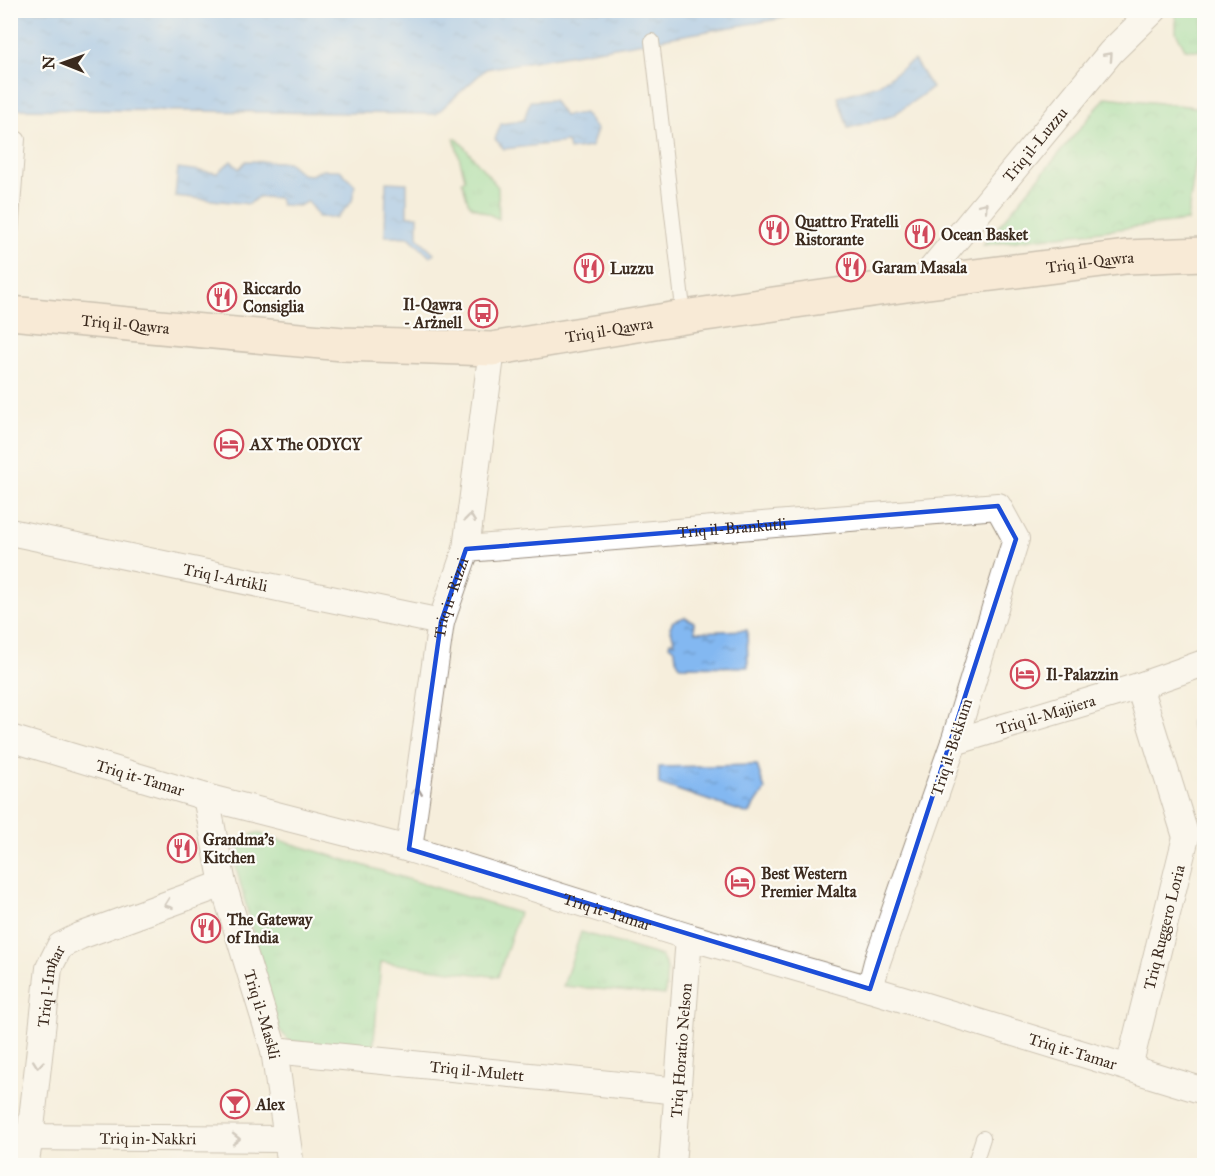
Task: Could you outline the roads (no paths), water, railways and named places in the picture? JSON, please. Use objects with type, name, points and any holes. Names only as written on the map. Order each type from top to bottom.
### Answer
[{"type":"street","name":"Triq il-Luzzu","points":[[920,283],[1111,52],[1154,10]]},
{"type":"street","name":"Triq il-Qawra","points":[[10,313],[343,344],[492,349],[684,317],[920,283],[1126,257],[1204,254]]},
{"type":"street","name":"Triq ir-Rizzi","points":[[409,849],[441,622],[466,549],[492,349]]},
{"type":"street","name":"Triq il-Brankutli","points":[[466,549],[998,506]]},
{"type":"street","name":"Triq il-Bekkum","points":[[870,989],[877,962],[954,742],[1016,539],[998,506]]},
{"type":"street","name":"Triq l-Artikli","points":[[10,532],[441,622]]},
{"type":"street","name":"Triq il-Majjiera","points":[[954,742],[1139,686],[1204,663]]},
{"type":"street","name":"Triq Ruggero Loria","points":[[1129,1067],[1186,837],[1139,686]]},
{"type":"street","name":"Triq it-Tamar","points":[[10,738],[206,797],[409,849],[1204,1091]]},
{"type":"street","name":"Triq il-Maskli","points":[[206,797],[223,884],[274,1050],[291,1166]]},
{"type":"street","name":"Triq l-Imħar","points":[[25,1166],[20,1137],[49,968],[60,946],[80,936],[223,884]]},
{"type":"street","name":"Triq Horatio Nelson","points":[[672,1166],[689,936]]},
{"type":"street","name":"Triq il-Mulett","points":[[274,1050],[679,1091]]},
{"type":"street","name":"Triq in-Nakkri","points":[[20,1137],[286,1139]]},
{"type":"lane","points":[[652,40],[684,317]]},
{"type":"lane","points":[[10,247],[18,139]]},
{"type":"lane","points":[[974,1166],[983,1138]]},
{"type":"water","points":[[11,11],[800,11],[784,18],[486,69],[436,114],[11,109]]},
{"type":"water","points":[[914,60],[932,88],[892,116],[848,128],[838,97],[878,85]]},
{"type":"water","points":[[553,100],[564,116],[584,113],[597,130],[591,147],[569,150],[567,142],[504,149],[495,139],[501,124],[524,120],[530,101]]},
{"type":"water","points":[[231,161],[239,169],[246,161],[288,162],[302,174],[311,175],[321,170],[340,170],[355,185],[352,201],[337,218],[318,217],[308,201],[299,206],[281,205],[279,198],[258,197],[249,204],[175,196],[178,168],[217,173]]},
{"type":"water","points":[[386,182],[407,183],[407,216],[418,216],[418,238],[434,253],[430,257],[409,237],[385,236]]},
{"type":"water","points":[[685,617],[694,622],[695,632],[747,630],[748,667],[680,666],[675,650],[669,645],[670,641],[675,643],[670,627],[673,621]]},
{"type":"water","points":[[1204,715],[1204,758],[1190,722]]},
{"type":"water","points":[[757,765],[765,790],[749,814],[659,784],[659,767]]},
{"type":"place","name":"Quattro Fratelli Ristorante","points":[[774,230]]},
{"type":"place","name":"Ocean Basket","points":[[920,234]]},
{"type":"place","name":"Garam Masala","points":[[851,267]]},
{"type":"place","name":"Luzzu","points":[[589,268]]},
{"type":"place","name":"Riccardo Consiglia","points":[[222,297]]},
{"type":"place","name":"Il-Qawra - Arżnell","points":[[483,313]]},
{"type":"place","name":"AX The ODYCY","points":[[229,444]]},
{"type":"place","name":"Il-Palazzin","points":[[1025,674]]},
{"type":"place","name":"Grandma's Kitchen","points":[[182,848]]},
{"type":"place","name":"Best Western Premier Malta","points":[[740,882]]},
{"type":"place","name":"The Gateway of India","points":[[206,928]]},
{"type":"place","name":"Alex","points":[[235,1104]]}]
